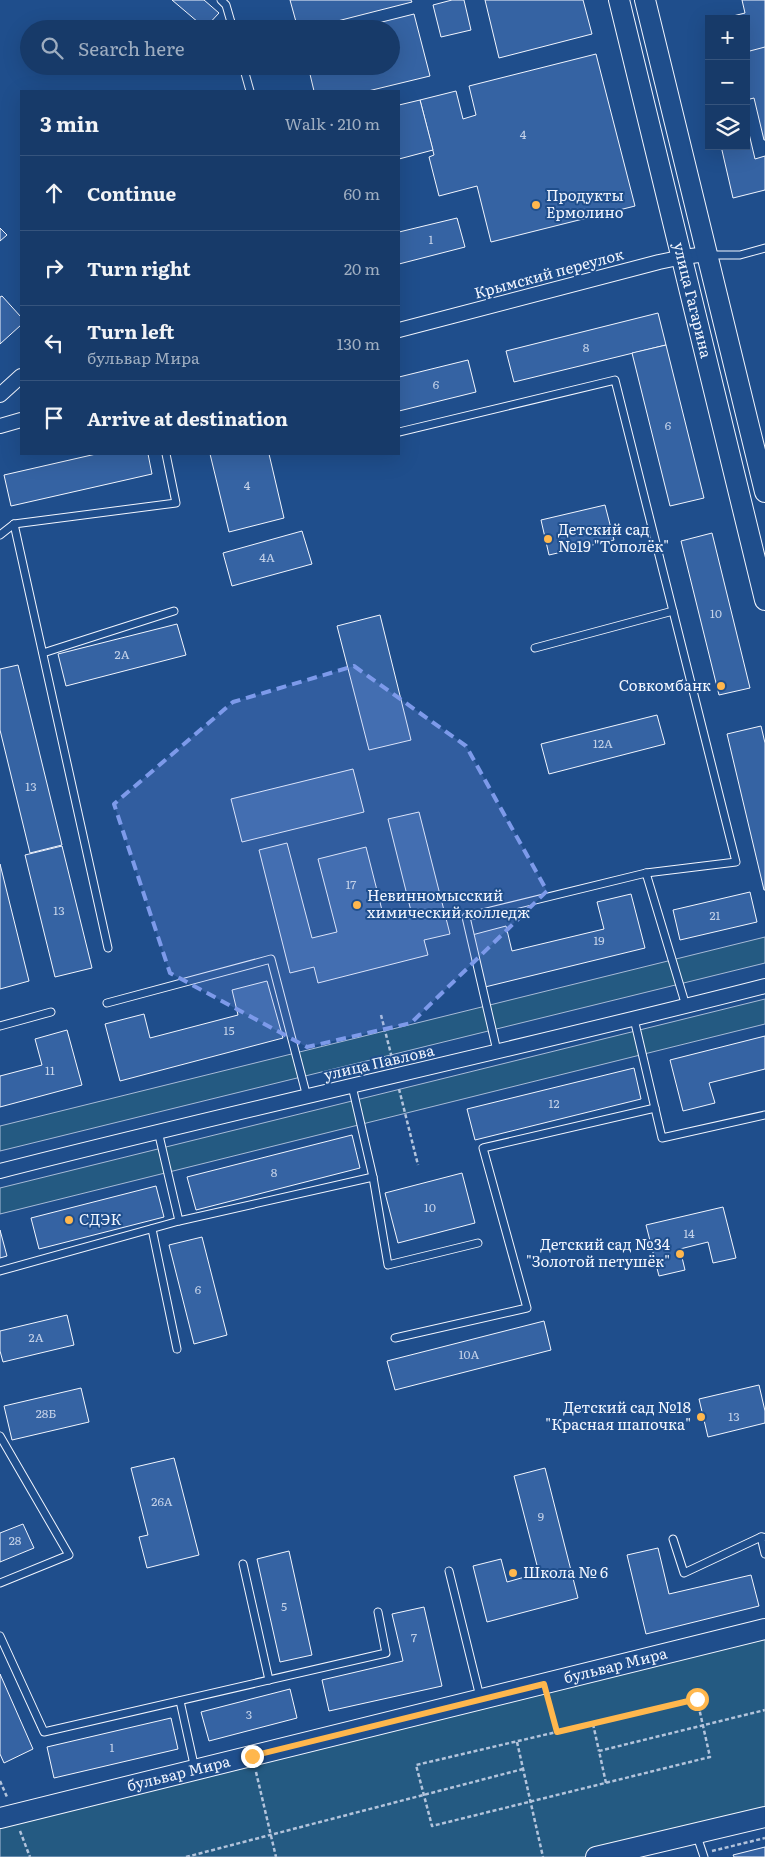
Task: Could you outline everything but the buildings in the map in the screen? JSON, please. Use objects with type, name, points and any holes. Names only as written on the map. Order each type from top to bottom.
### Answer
[{"type":"main road","name":"улица Гагарина","points":[[619,0],[765,600]]},
{"type":"main road","name":"улица Гагарина","points":[[645,0],[765,492]]},
{"type":"main road","name":"бульвар Мира","points":[[7,1817],[765,1629]]},
{"type":"main road","points":[[596,1857],[765,1817]]},
{"type":"street","name":"Крымский переулок","points":[[400,330],[682,257],[708,254]]},
{"type":"street","points":[[0,395],[20,377]]},
{"type":"street","points":[[0,426],[20,420]]},
{"type":"street","name":"улица Павлова","points":[[0,1171],[158,1131],[634,1019],[765,986]]},
{"type":"lane","points":[[221,0],[226,5],[230,20]]},
{"type":"lane","points":[[246,75],[250,90]]},
{"type":"lane","points":[[708,254],[740,255],[765,248]]},
{"type":"lane","points":[[400,432],[615,380],[736,862],[646,873],[466,917],[497,1051]]},
{"type":"lane","points":[[0,535],[14,524],[176,503],[166,455]]},
{"type":"lane","points":[[14,524],[108,948]]},
{"type":"lane","points":[[43,653],[174,611]]},
{"type":"lane","points":[[535,648],[673,611]]},
{"type":"lane","points":[[646,873],[686,1006]]},
{"type":"lane","points":[[107,1003],[271,959],[307,1097]]},
{"type":"lane","points":[[0,1026],[51,1012]]},
{"type":"lane","points":[[634,1019],[662,1138],[765,1115]]},
{"type":"lane","points":[[352,1086],[373,1177],[388,1265],[478,1243]]},
{"type":"lane","points":[[395,1338],[527,1308],[483,1148],[655,1108]]},
{"type":"lane","points":[[158,1131],[179,1221]]},
{"type":"lane","points":[[0,1271],[179,1221],[373,1177]]},
{"type":"lane","points":[[152,1229],[177,1349]]},
{"type":"lane","points":[[0,1436],[69,1555],[0,1583]]},
{"type":"lane","points":[[673,1539],[684,1573],[763,1537],[765,1554]]},
{"type":"lane","points":[[243,1564],[269,1680]]},
{"type":"lane","points":[[450,1571],[481,1700]]},
{"type":"lane","points":[[0,1636],[44,1732],[386,1653],[378,1612]]},
{"type":"lane","points":[[180,1701],[196,1770]]},
{"type":"lane","points":[[697,1833],[703,1855]]},
{"type":"path","points":[[544,1684],[557,1732]]},
{"type":"path","points":[[697,1699],[710,1758],[432,1826],[416,1765],[557,1732],[697,1699]]},
{"type":"path","points":[[599,1751],[765,1710]]},
{"type":"path","points":[[593,1724],[606,1783]]},
{"type":"path","points":[[517,1742],[543,1857]]},
{"type":"path","points":[[252,1756],[276,1857]]},
{"type":"path","points":[[186,1857],[523,1769]]},
{"type":"path","points":[[7,1817],[30,1857]]},
{"type":"path","points":[[703,1855],[765,1838]]},
{"type":"highlighted area","points":[[354,666],[466,746],[547,891],[411,1023],[307,1047],[170,973],[114,804],[233,702]]},
{"type":"shaded area","points":[[765,937],[765,963],[0,1151],[0,1126]]},
{"type":"shaded area","points":[[765,999],[765,1024],[0,1214],[0,1188]]},
{"type":"shaded area","points":[[765,1629],[765,1817],[596,1857],[0,1857],[0,1818]]},
{"type":"place","name":"Продукты Ермолино","points":[[536,205]]},
{"type":"place","name":"Детский сад №19 \"Тополёк\"","points":[[548,539]]},
{"type":"place","name":"Совкомбанк","points":[[721,686]]},
{"type":"place","name":"Невинномысский химический колледж","points":[[357,905]]},
{"type":"place","name":"СДЭК","points":[[69,1220]]},
{"type":"place","name":"Детский сад №34 \"Золотой петушёк\"","points":[[680,1254]]},
{"type":"place","name":"Детский сад №18 \"Красная шапочка\"","points":[[701,1417]]},
{"type":"place","name":"Школа № 6","points":[[513,1573]]},
{"type":"route","points":[[252,1756],[544,1684],[557,1732],[697,1699]]}]
